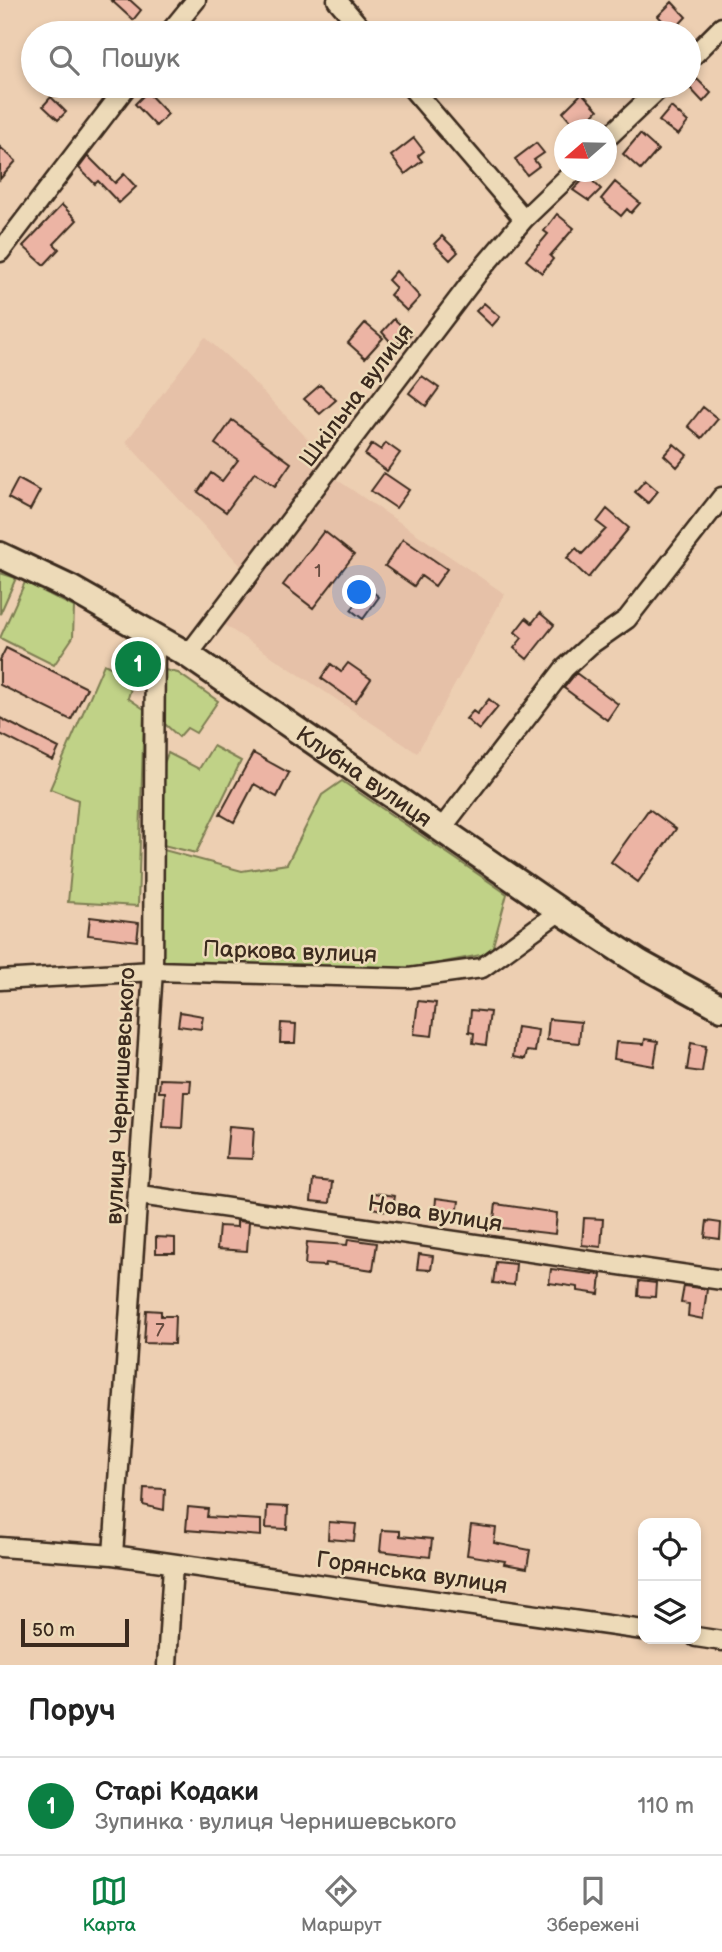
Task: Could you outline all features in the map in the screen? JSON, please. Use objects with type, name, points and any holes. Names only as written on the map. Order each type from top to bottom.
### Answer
[{"type":"street","points":[[179,21],[196,0]]},
{"type":"street","points":[[337,0],[355,21]]},
{"type":"street","points":[[701,48],[722,27]]},
{"type":"street","points":[[0,252],[118,98]]},
{"type":"street","points":[[420,98],[524,219]]},
{"type":"street","points":[[617,129],[650,98]]},
{"type":"street","name":"Шкільна вулиця","points":[[188,655],[478,273],[524,219],[563,182]]},
{"type":"street","points":[[442,828],[564,669],[590,645],[627,619],[722,497]]},
{"type":"street","name":"Клубна вулиця","points":[[0,555],[70,588],[155,639],[188,655],[560,911],[640,963],[722,1009]]},
{"type":"street","name":"вулиця Чернишевського","points":[[113,1555],[140,1195],[153,971],[155,639]]},
{"type":"street","name":"Паркова вулиця","points":[[0,980],[153,971],[409,978],[482,968],[560,911]]},
{"type":"street","name":"Нова вулиця","points":[[140,1195],[722,1280]]},
{"type":"street","name":"Горянська вулиця","points":[[0,1547],[113,1555],[638,1628]]},
{"type":"street","points":[[167,1665],[173,1565]]},
{"type":"street","points":[[701,1638],[722,1641]]},
{"type":"shaded area","points":[[205,337],[243,371],[325,457],[241,566],[126,442]]},
{"type":"shaded area","points":[[336,479],[505,594],[417,753],[220,622]]},
{"type":"green space","points":[[0,573],[16,578],[0,614]]},
{"type":"green space","points":[[25,582],[74,607],[73,637],[54,665],[0,638]]},
{"type":"green space","points":[[104,664],[134,678],[128,698],[144,709],[138,906],[68,902],[78,800],[50,789]]},
{"type":"green space","points":[[165,670],[178,673],[218,701],[196,733],[187,728],[179,737],[165,724],[161,686]]},
{"type":"green space","points":[[213,746],[241,761],[196,853],[163,845],[159,777],[168,753],[199,769]]},
{"type":"green space","points":[[342,781],[507,894],[491,953],[403,970],[160,967],[164,850],[242,871],[287,864],[322,795]]},
{"type":"building","points":[[111,0],[130,0],[141,10],[133,20]]},
{"type":"building","points":[[672,2],[686,17],[682,21],[663,21],[658,16]]},
{"type":"building","points":[[701,83],[711,93],[703,102],[699,98]]},
{"type":"building","points":[[52,98],[66,112],[58,120],[43,106]]},
{"type":"building","points":[[141,98],[153,98],[168,114],[156,126],[135,104]]},
{"type":"building","points":[[577,98],[587,98],[598,110],[589,119],[569,119],[563,112]]},
{"type":"building","points":[[671,107],[688,122],[678,135],[659,121]]},
{"type":"building","points":[[640,134],[658,150],[641,170],[623,154]]},
{"type":"building","points":[[414,138],[424,151],[418,156],[422,161],[405,174],[391,156]]},
{"type":"building","points":[[536,143],[544,153],[534,160],[539,166],[527,175],[515,159]]},
{"type":"building","points":[[0,147],[16,161],[0,179]]},
{"type":"building","points":[[88,156],[115,183],[124,174],[136,187],[119,203],[98,181],[95,184],[79,168]]},
{"type":"building","points":[[581,182],[593,182],[601,189],[589,201],[573,190]]},
{"type":"building","points":[[615,182],[640,203],[631,213],[627,209],[621,216],[601,199]]},
{"type":"building","points":[[62,205],[77,220],[54,244],[59,249],[44,265],[23,246]]},
{"type":"building","points":[[557,214],[574,228],[550,256],[553,259],[542,273],[526,260],[548,234],[544,231]]},
{"type":"building","points":[[442,236],[458,252],[450,260],[434,244]]},
{"type":"building","points":[[396,271],[420,297],[407,311],[390,295],[396,288],[388,280]]},
{"type":"building","points":[[484,303],[500,317],[492,326],[476,311]]},
{"type":"building","points":[[394,319],[411,334],[394,346],[382,332]]},
{"type":"building","points":[[365,323],[383,338],[365,358],[348,343]]},
{"type":"building","points":[[422,376],[439,388],[426,406],[409,393]]},
{"type":"building","points":[[320,385],[336,400],[320,414],[304,399]]},
{"type":"building","points":[[703,407],[718,419],[702,438],[688,426]]},
{"type":"building","points":[[232,420],[291,463],[275,486],[255,472],[226,512],[198,492],[211,473],[222,481],[238,460],[215,444]]},
{"type":"building","points":[[386,443],[400,453],[387,471],[365,455],[372,444],[381,450]]},
{"type":"building","points":[[674,444],[687,455],[677,467],[664,455]]},
{"type":"building","points":[[384,473],[409,490],[396,508],[371,491]]},
{"type":"building","points":[[18,479],[40,491],[30,510],[8,498]]},
{"type":"building","points":[[645,480],[658,491],[648,503],[635,492]]},
{"type":"building","points":[[607,509],[629,528],[588,578],[567,558],[576,548],[582,554],[606,529],[597,522]]},
{"type":"building","points":[[324,531],[354,555],[313,608],[283,585]]},
{"type":"building","points":[[403,539],[447,569],[435,586],[421,576],[414,586],[385,566]]},
{"type":"building","points":[[368,588],[379,597],[363,619],[351,610]]},
{"type":"building","points":[[540,613],[554,625],[527,659],[514,648],[522,638],[515,632],[526,618],[532,623]]},
{"type":"building","points":[[6,648],[87,688],[71,720],[0,685],[0,660]]},
{"type":"building","points":[[348,663],[371,679],[355,702],[321,678],[331,664],[341,672]]},
{"type":"building","points":[[576,673],[618,704],[607,720],[564,688]]},
{"type":"building","points":[[489,699],[498,707],[479,730],[466,719],[473,711],[477,714]]},
{"type":"building","points":[[0,718],[59,748],[53,761],[0,734]]},
{"type":"building","points":[[253,753],[289,773],[277,797],[254,784],[234,822],[220,814]]},
{"type":"building","points":[[649,809],[676,829],[638,882],[611,862]]},
{"type":"building","points":[[90,917],[139,923],[137,941],[88,935]]},
{"type":"building","points":[[418,1001],[436,1003],[432,1036],[414,1034]]},
{"type":"building","points":[[471,1010],[490,1012],[486,1045],[473,1043],[474,1033],[469,1032]]},
{"type":"building","points":[[180,1012],[203,1016],[201,1029],[178,1026]]},
{"type":"building","points":[[549,1019],[581,1022],[579,1043],[547,1040]]},
{"type":"building","points":[[281,1023],[296,1024],[295,1043],[280,1043]]},
{"type":"building","points":[[517,1027],[538,1030],[535,1052],[527,1051],[525,1059],[513,1057]]},
{"type":"building","points":[[645,1039],[658,1041],[654,1066],[614,1059],[616,1042],[644,1044]]},
{"type":"building","points":[[691,1043],[706,1046],[702,1072],[687,1070]]},
{"type":"building","points":[[160,1079],[191,1080],[190,1092],[184,1092],[182,1128],[163,1127],[165,1092],[159,1092]]},
{"type":"building","points":[[229,1126],[254,1128],[252,1159],[226,1158]]},
{"type":"building","points":[[313,1180],[332,1182],[330,1203],[311,1201]]},
{"type":"building","points":[[374,1193],[395,1196],[392,1212],[372,1208]]},
{"type":"building","points":[[436,1198],[459,1201],[456,1222],[439,1219],[440,1212],[435,1212]]},
{"type":"building","points":[[496,1204],[557,1213],[555,1234],[493,1227]]},
{"type":"building","points":[[584,1218],[603,1219],[601,1247],[582,1245]]},
{"type":"building","points":[[237,1221],[249,1222],[247,1251],[217,1249],[219,1226],[237,1227]]},
{"type":"building","points":[[707,1221],[721,1223],[720,1239],[705,1237]]},
{"type":"building","points":[[156,1237],[175,1238],[175,1253],[156,1253]]},
{"type":"building","points":[[348,1239],[377,1243],[373,1270],[326,1263],[325,1266],[305,1265],[307,1242],[347,1245]]},
{"type":"building","points":[[419,1254],[433,1256],[431,1270],[417,1269]]},
{"type":"building","points":[[496,1262],[516,1264],[514,1285],[493,1283]]},
{"type":"building","points":[[551,1269],[601,1275],[599,1294],[578,1291],[578,1287],[549,1283]]},
{"type":"building","points":[[639,1281],[656,1283],[655,1297],[638,1296]]},
{"type":"building","points":[[684,1286],[707,1289],[703,1319],[688,1316],[689,1304],[681,1303]]},
{"type":"building","points":[[146,1310],[161,1311],[161,1316],[175,1316],[174,1344],[144,1343]]},
{"type":"building","points":[[144,1488],[165,1489],[164,1510],[143,1505]]},
{"type":"building","points":[[267,1506],[288,1507],[287,1529],[266,1528]]},
{"type":"building","points":[[188,1507],[208,1509],[207,1517],[261,1520],[261,1536],[186,1530]]},
{"type":"building","points":[[329,1522],[356,1524],[354,1541],[328,1539]]},
{"type":"building","points":[[471,1525],[496,1528],[494,1543],[530,1550],[527,1568],[504,1564],[505,1561],[467,1555]]},
{"type":"building","points":[[382,1530],[400,1531],[400,1536],[432,1539],[430,1557],[380,1551]]},
{"type":"place","name":"Старі Кодаки","points":[[138,664]]}]
